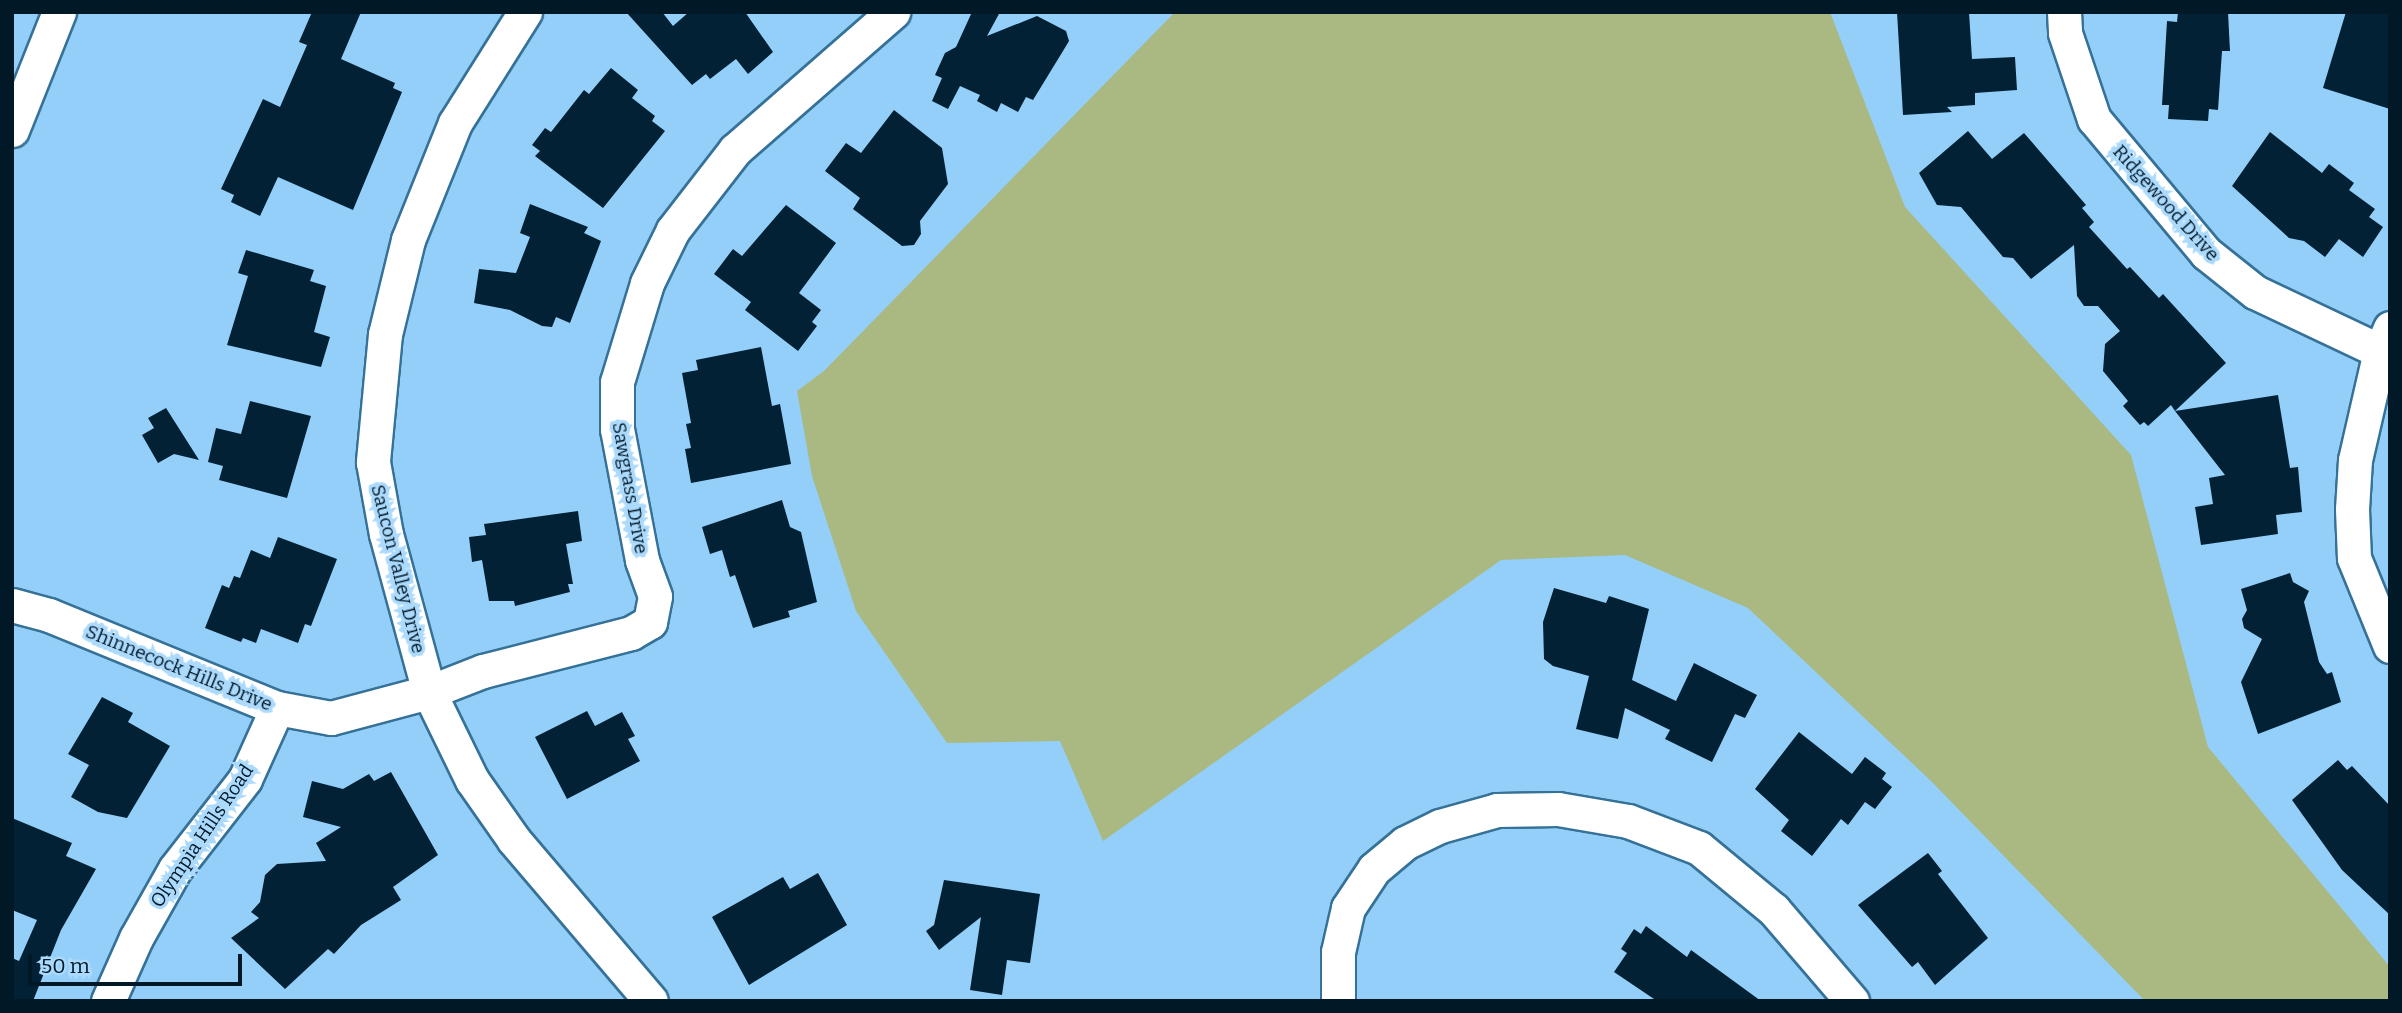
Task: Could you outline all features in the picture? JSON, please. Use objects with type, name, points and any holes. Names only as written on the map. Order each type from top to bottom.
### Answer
[{"type":"street","points":[[12,130],[59,12]]},
{"type":"street","name":"Saucon Valley Drive","points":[[525,12],[455,123],[408,240],[385,334],[373,462],[386,534],[429,692],[472,780],[514,840],[651,1001]]},
{"type":"street","name":"Sawgrass Drive","points":[[429,692],[483,671],[631,633],[650,622],[655,596],[642,560],[617,429],[617,382],[648,283],[673,230],[735,150],[893,12]]},
{"type":"street","name":"Ridgewood Drive","points":[[2064,12],[2065,33],[2094,118],[2206,253],[2255,292],[2385,339]]},
{"type":"street","points":[[2385,339],[2355,460],[2352,509],[2354,558],[2390,646]]},
{"type":"street","name":"Shinnecock Hills Drive","points":[[12,605],[49,615],[276,708],[331,718],[429,692]]},
{"type":"street","name":"Olympia Hills Road","points":[[108,1001],[136,938],[175,869],[245,779],[276,708]]},
{"type":"street","points":[[1338,1001],[1338,952],[1348,908],[1374,869],[1405,843],[1440,826],[1497,810],[1558,809],[1628,821],[1699,848],[1774,910],[1852,1001]]},
{"type":"green space","points":[[1175,12],[1830,12],[1905,207],[2131,455],[2208,747],[2390,967],[2390,1001],[2145,1001],[1931,781],[1748,608],[1625,555],[1501,560],[1103,841],[1060,741],[947,743],[856,611],[812,476],[797,391],[824,371]]},
{"type":"building","points":[[312,12],[361,12],[341,59],[395,83],[393,88],[402,92],[353,210],[278,177],[260,216],[231,202],[234,195],[221,189],[263,99],[280,107],[307,45],[299,42]]},
{"type":"building","points":[[626,12],[662,12],[673,26],[689,12],[745,12],[773,52],[748,74],[736,59],[710,79],[706,74],[692,85]]},
{"type":"building","points":[[972,12],[1000,12],[987,36],[1037,16],[1066,31],[1069,41],[1033,100],[1026,97],[1018,112],[1001,103],[997,112],[977,101],[980,95],[960,86],[948,109],[932,101],[942,78],[935,75],[945,53],[956,47]]},
{"type":"building","points":[[1897,12],[1969,12],[1972,59],[2015,57],[2017,90],[1975,93],[1975,105],[1947,107],[1952,112],[1903,115]]},
{"type":"building","points":[[2178,12],[2228,12],[2230,51],[2222,51],[2218,110],[2209,109],[2208,121],[2168,119],[2169,105],[2162,105],[2167,21],[2177,22]]},
{"type":"building","points":[[2346,12],[2390,12],[2390,109],[2323,88]]},
{"type":"building","points":[[611,68],[638,90],[632,98],[655,116],[652,121],[665,131],[603,208],[535,156],[540,151],[532,145],[545,128],[551,132],[584,90],[589,94]]},
{"type":"building","points":[[894,110],[942,148],[948,184],[920,221],[921,234],[914,245],[902,246],[853,209],[860,198],[825,171],[846,143],[861,153]]},
{"type":"building","points":[[1968,131],[1992,159],[2024,133],[2086,205],[2082,208],[2094,222],[2089,227],[2127,269],[2130,267],[2159,298],[2163,294],[2226,363],[2175,411],[2171,405],[2148,426],[2144,422],[2140,425],[2123,406],[2128,401],[2103,371],[2105,344],[2120,331],[2098,306],[2084,306],[2077,296],[2074,245],[2031,279],[2013,258],[2003,257],[1961,207],[1937,205],[1919,173]]},
{"type":"building","points":[[2270,132],[2322,173],[2329,164],[2354,183],[2349,190],[2375,209],[2369,217],[2383,227],[2363,257],[2339,239],[2325,257],[2304,241],[2289,238],[2232,186]]},
{"type":"building","points":[[530,204],[588,227],[584,233],[601,241],[570,323],[556,317],[552,327],[542,326],[510,310],[474,303],[479,269],[516,273],[530,237],[520,233]]},
{"type":"building","points":[[786,205],[836,243],[799,293],[821,310],[812,322],[817,326],[798,351],[745,310],[751,302],[714,274],[733,249],[742,256]]},
{"type":"building","points":[[246,250],[314,270],[310,281],[326,286],[314,332],[330,337],[321,367],[227,345],[248,276],[238,273]]},
{"type":"building","points":[[761,347],[772,406],[780,404],[791,464],[691,483],[685,449],[691,448],[686,424],[691,423],[682,373],[698,370],[696,360]]},
{"type":"building","points":[[2278,395],[2290,468],[2298,467],[2302,512],[2276,515],[2278,534],[2201,545],[2195,507],[2213,504],[2209,478],[2225,475],[2175,411]]},
{"type":"building","points":[[250,401],[311,416],[287,498],[219,480],[223,466],[208,462],[216,428],[241,434]]},
{"type":"building","points":[[166,408],[199,460],[174,454],[158,463],[142,435],[154,428],[148,418]]},
{"type":"building","points":[[782,500],[790,527],[801,532],[817,602],[788,611],[790,617],[753,628],[735,575],[730,577],[722,550],[710,554],[702,527]]},
{"type":"building","points":[[578,511],[582,541],[566,544],[573,584],[568,584],[570,592],[515,606],[514,601],[489,601],[482,560],[472,562],[469,537],[486,535],[484,524]]},
{"type":"building","points":[[278,537],[337,559],[311,626],[305,624],[298,643],[261,629],[256,643],[243,638],[241,642],[205,628],[222,585],[229,588],[234,576],[240,578],[251,550],[270,558]]},
{"type":"building","points":[[2290,573],[2293,582],[2309,591],[2304,602],[2319,662],[2327,674],[2332,672],[2341,702],[2258,734],[2241,682],[2262,639],[2244,628],[2242,619],[2247,610],[2241,589]]},
{"type":"building","points":[[1554,588],[1606,603],[1609,596],[1649,609],[1632,680],[1676,701],[1694,663],[1757,695],[1745,718],[1735,714],[1712,762],[1665,739],[1670,730],[1625,708],[1618,739],[1576,729],[1589,676],[1553,666],[1544,659],[1543,622]]},
{"type":"building","points":[[102,697],[133,713],[128,722],[170,746],[127,818],[98,812],[71,797],[89,765],[68,754]]},
{"type":"building","points":[[587,711],[595,726],[622,712],[635,736],[628,739],[640,761],[567,799],[535,737]]},
{"type":"building","points":[[1799,732],[1852,774],[1865,757],[1886,773],[1882,779],[1892,787],[1875,809],[1865,802],[1848,825],[1841,819],[1812,856],[1781,831],[1789,820],[1755,789]]},
{"type":"building","points":[[2338,760],[2347,770],[2352,766],[2390,806],[2390,915],[2342,870],[2292,800]]},
{"type":"building","points":[[391,772],[438,855],[393,887],[401,900],[361,925],[334,954],[328,949],[285,989],[231,938],[259,918],[251,912],[260,902],[265,875],[277,864],[326,861],[316,843],[341,827],[303,817],[312,781],[343,789],[369,774],[374,781]]},
{"type":"building","points":[[12,818],[72,843],[66,856],[96,869],[61,930],[33,1001],[12,1001],[12,958],[19,961],[37,920],[12,910]]},
{"type":"building","points":[[1928,853],[1942,871],[1938,874],[1988,938],[1935,985],[1918,962],[1912,967],[1858,905]]},
{"type":"building","points":[[818,873],[847,925],[749,985],[712,917],[783,877],[790,889]]},
{"type":"building","points":[[944,880],[1040,894],[1030,963],[1007,960],[1002,995],[970,990],[981,917],[939,950],[926,931],[934,925]]},
{"type":"building","points":[[1646,926],[1687,957],[1691,950],[1761,1001],[1657,1001],[1614,972],[1627,953],[1621,949],[1634,929],[1641,934]]}]
